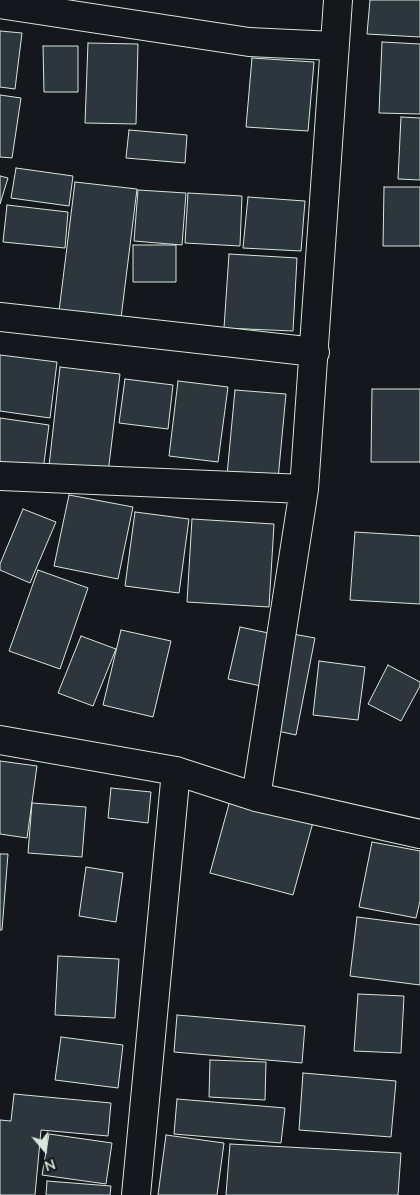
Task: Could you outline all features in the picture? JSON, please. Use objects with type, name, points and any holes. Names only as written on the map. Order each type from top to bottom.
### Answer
[{"type":"street","points":[[256,797],[304,489],[338,0]]},
{"type":"street","points":[[0,4],[249,42],[334,46]]},
{"type":"street","points":[[0,318],[315,352]]},
{"type":"street","points":[[0,476],[304,489]]},
{"type":"street","points":[[0,740],[176,772],[256,797],[420,834]]},
{"type":"street","points":[[136,1195],[176,772]]},
{"type":"building","points":[[370,0],[420,0],[420,37],[367,34]]},
{"type":"building","points":[[0,31],[22,33],[15,89],[0,87]]},
{"type":"building","points":[[382,42],[420,44],[420,114],[379,113]]},
{"type":"building","points":[[88,43],[138,44],[136,124],[85,123]]},
{"type":"building","points":[[43,46],[78,46],[78,92],[44,92]]},
{"type":"building","points":[[252,58],[314,62],[308,131],[246,127]]},
{"type":"building","points":[[0,95],[21,98],[12,158],[0,157]]},
{"type":"building","points":[[401,117],[420,118],[420,180],[398,179]]},
{"type":"building","points":[[129,130],[187,135],[185,163],[126,158]]},
{"type":"building","points":[[16,168],[73,176],[69,206],[11,198]]},
{"type":"building","points":[[0,176],[8,178],[0,204]]},
{"type":"building","points":[[75,182],[137,189],[121,318],[59,311]]},
{"type":"building","points":[[384,187],[420,187],[420,246],[383,246]]},
{"type":"building","points":[[138,190],[186,193],[182,245],[134,241]]},
{"type":"building","points":[[188,193],[242,196],[240,246],[185,243]]},
{"type":"building","points":[[248,197],[305,201],[301,251],[243,248]]},
{"type":"building","points":[[7,205],[68,212],[65,248],[3,242]]},
{"type":"building","points":[[133,245],[176,245],[176,282],[133,282]]},
{"type":"building","points":[[229,254],[297,258],[293,331],[224,328]]},
{"type":"building","points":[[0,355],[57,362],[50,418],[0,411]]},
{"type":"building","points":[[60,367],[120,374],[108,473],[49,466]]},
{"type":"building","points":[[125,379],[173,385],[168,429],[119,423]]},
{"type":"building","points":[[178,381],[228,387],[218,462],[169,456]]},
{"type":"building","points":[[372,389],[420,389],[420,462],[371,462]]},
{"type":"building","points":[[235,390],[286,394],[278,479],[227,475]]},
{"type":"building","points":[[0,418],[49,425],[43,470],[0,464]]},
{"type":"building","points":[[69,495],[133,507],[118,579],[54,566]]},
{"type":"building","points":[[23,509],[56,522],[30,583],[0,570],[0,564]]},
{"type":"building","points":[[135,512],[189,519],[179,593],[125,586]]},
{"type":"building","points":[[192,519],[274,524],[269,607],[187,602]]},
{"type":"building","points":[[355,532],[420,536],[420,604],[350,600]]},
{"type":"building","points":[[38,570],[88,588],[60,669],[9,651]]},
{"type":"building","points":[[240,627],[273,634],[261,686],[228,679]]},
{"type":"building","points":[[121,630],[171,641],[153,717],[103,705]]},
{"type":"building","points":[[287,633],[315,638],[296,735],[268,729]]},
{"type":"building","points":[[81,636],[116,649],[93,706],[58,693]]},
{"type":"building","points":[[319,661],[365,667],[358,720],[313,715]]},
{"type":"building","points":[[388,665],[420,682],[420,686],[401,721],[368,704]]},
{"type":"building","points":[[0,761],[37,766],[27,838],[0,834]]},
{"type":"building","points":[[111,788],[151,792],[148,823],[108,818]]},
{"type":"building","points":[[232,793],[315,815],[293,895],[210,873]]},
{"type":"building","points":[[32,803],[86,807],[82,857],[28,853]]},
{"type":"building","points":[[372,842],[420,851],[420,901],[416,918],[359,907]]},
{"type":"building","points":[[0,854],[8,854],[2,930],[0,930]]},
{"type":"building","points":[[86,867],[123,873],[116,922],[79,916]]},
{"type":"building","points":[[357,917],[420,925],[420,985],[350,976]]},
{"type":"building","points":[[58,956],[119,959],[115,1018],[55,1015]]},
{"type":"building","points":[[358,994],[404,996],[401,1053],[354,1051]]},
{"type":"building","points":[[177,1015],[305,1026],[302,1063],[174,1052]]},
{"type":"building","points":[[61,1037],[123,1045],[118,1088],[55,1080]]},
{"type":"building","points":[[210,1060],[266,1062],[265,1100],[209,1097]]},
{"type":"building","points":[[303,1073],[396,1081],[391,1137],[299,1130]]},
{"type":"building","points":[[14,1094],[111,1103],[108,1136],[41,1130],[35,1195],[0,1195],[0,1120],[11,1121]]},
{"type":"building","points":[[177,1099],[285,1108],[281,1143],[174,1134]]},
{"type":"building","points":[[49,1134],[112,1143],[106,1184],[42,1175]]},
{"type":"building","points":[[166,1135],[224,1143],[217,1195],[158,1195]]},
{"type":"building","points":[[230,1144],[401,1153],[398,1195],[226,1195]]},
{"type":"building","points":[[47,1181],[111,1186],[110,1195],[46,1195]]}]
